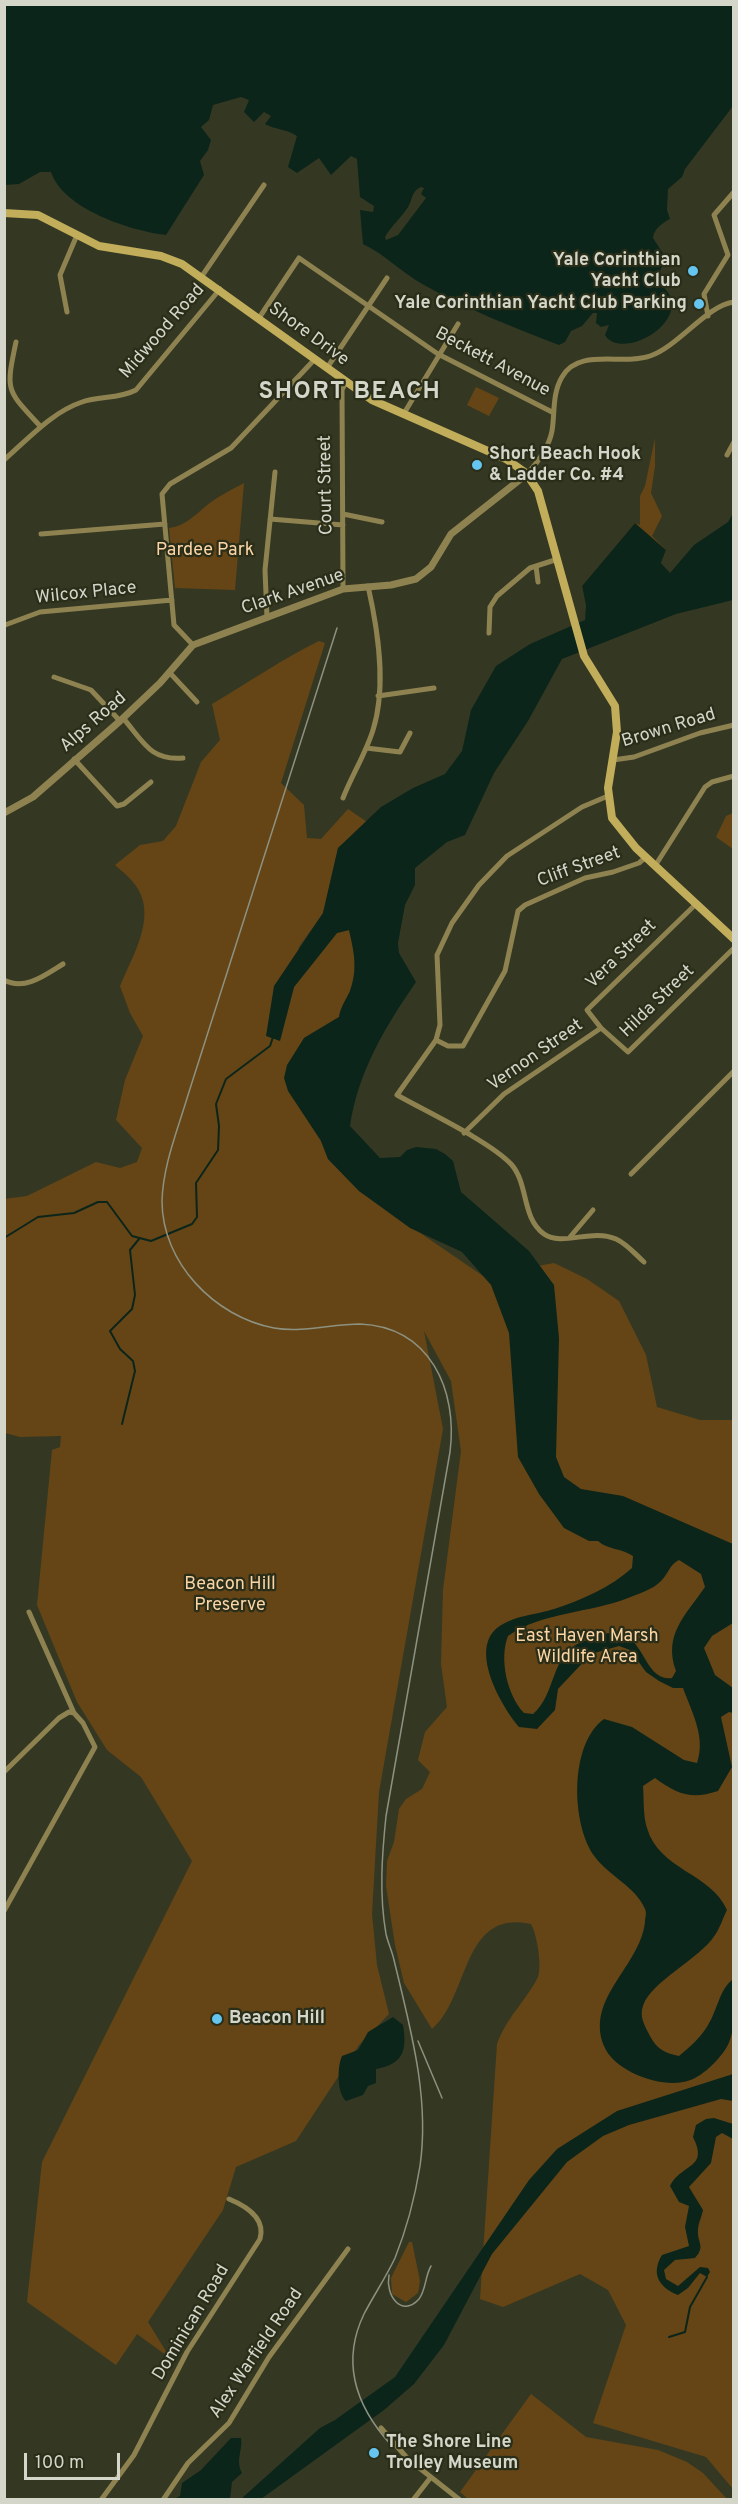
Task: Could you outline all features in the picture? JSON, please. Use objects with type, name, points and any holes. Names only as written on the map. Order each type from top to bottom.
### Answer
[{"type":"main road","name":"Shore Drive","points":[[4,213],[41,216],[108,249],[168,258],[220,288],[377,403],[506,459],[527,474],[541,500],[584,656],[615,706],[617,721],[608,796]]},
{"type":"main road","points":[[608,796],[617,827],[655,866],[734,939]]},
{"type":"street","points":[[202,276],[264,185]]},
{"type":"street","points":[[708,316],[704,294],[731,253],[714,215],[734,192]]},
{"type":"street","points":[[67,312],[60,274],[77,235]]},
{"type":"street","name":"Beckett Avenue","points":[[259,318],[300,258],[438,354],[552,412]]},
{"type":"street","points":[[327,368],[387,278]]},
{"type":"street","name":"Midwood Road","points":[[4,460],[41,427],[74,405],[128,394],[136,390],[220,288]]},
{"type":"street","name":"Clark Avenue","points":[[193,645],[343,589],[406,582],[423,574],[431,567],[451,534],[527,474],[547,446],[552,430],[552,412],[562,376],[571,367],[587,359],[635,361],[664,352],[708,316],[734,302]]},
{"type":"street","points":[[403,415],[458,324]]},
{"type":"street","points":[[16,342],[9,376],[12,395],[41,427]]},
{"type":"street","points":[[193,645],[174,625],[162,494],[170,484],[231,448],[315,359]]},
{"type":"street","name":"Court Street","points":[[343,589],[342,390],[346,382]]},
{"type":"street","points":[[727,455],[734,442]]},
{"type":"street","points":[[267,618],[265,570],[275,472]]},
{"type":"street","points":[[343,514],[382,522]]},
{"type":"street","points":[[270,519],[343,525]]},
{"type":"street","points":[[41,534],[165,524]]},
{"type":"street","points":[[489,633],[493,601],[527,570],[558,559]]},
{"type":"street","points":[[536,566],[538,582]]},
{"type":"street","points":[[343,798],[374,729],[378,696],[379,640],[368,586]]},
{"type":"street","name":"Wilcox Place","points":[[4,625],[40,612],[172,600]]},
{"type":"street","name":"Alps Road","points":[[4,813],[26,802],[122,719],[170,673],[193,645]]},
{"type":"street","points":[[170,673],[196,702]]},
{"type":"street","points":[[54,677],[91,690],[158,756],[169,760],[183,758]]},
{"type":"street","points":[[378,696],[434,688]]},
{"type":"street","name":"Brown Road","points":[[613,760],[634,757],[700,733],[734,725]]},
{"type":"street","points":[[366,748],[400,752],[410,733]]},
{"type":"street","points":[[74,759],[117,806],[124,804],[151,782]]},
{"type":"street","points":[[655,866],[705,787],[712,782],[734,776]]},
{"type":"street","points":[[608,796],[582,807],[507,856],[479,885],[452,923],[437,955],[440,1025],[436,1040],[397,1095],[505,1159],[515,1170],[531,1220],[548,1236],[560,1239],[593,1234],[615,1238],[644,1262]]},
{"type":"street","name":"Cliff Street","points":[[436,1040],[448,1046],[463,1046],[505,971],[514,920],[525,905],[585,878],[639,863],[646,857]]},
{"type":"street","name":"Vera Street","points":[[601,1029],[587,1010],[696,904]]},
{"type":"street","name":"Hilda Street","points":[[601,1029],[628,1052],[734,948]]},
{"type":"street","points":[[4,980],[12,984],[35,982],[63,964]]},
{"type":"street","name":"Vernon Street","points":[[464,1133],[504,1094],[601,1029]]},
{"type":"street","points":[[631,1174],[734,1071]]},
{"type":"street","points":[[570,1237],[593,1210]]},
{"type":"street","points":[[4,1911],[94,1751],[88,1733],[74,1713],[29,1612]]},
{"type":"street","points":[[4,1773],[59,1718],[69,1712],[74,1713]]},
{"type":"street","name":"Dominican Road","points":[[101,2499],[134,2455],[187,2352],[260,2239],[262,2231],[258,2219],[250,2210],[230,2199]]},
{"type":"street","name":"Alex Warfield Road","points":[[163,2499],[188,2463],[229,2423],[269,2357],[348,2249]]},
{"type":"street","points":[[381,2428],[402,2453],[460,2499]]},
{"type":"street","points":[[413,2499],[431,2477]]},
{"type":"green space","points":[[476,387],[499,398],[489,416],[467,405]]},
{"type":"green space","points":[[655,438],[655,466],[651,493],[662,516],[652,536],[666,550],[661,563],[670,574],[586,606],[582,586],[635,523],[640,525],[640,496],[645,486]]},
{"type":"green space","name":"Pardee Park","points":[[244,483],[235,590],[175,588],[169,528],[185,523],[206,506]]},
{"type":"green space","points":[[319,641],[325,643],[281,783],[304,805],[307,838],[321,839],[348,809],[367,822],[338,848],[323,913],[299,947],[280,1041],[294,987],[337,933],[349,930],[355,960],[350,991],[339,1017],[304,1038],[321,1141],[328,1159],[359,1191],[483,1276],[554,1263],[587,1279],[619,1301],[646,1355],[657,1407],[700,1420],[733,1420],[733,2489],[706,2457],[593,2423],[626,2325],[608,2290],[580,2274],[503,2307],[480,2299],[497,2044],[537,1979],[539,1960],[531,1924],[508,1923],[491,1930],[479,1942],[454,1997],[444,2015],[432,2029],[404,1983],[395,1945],[386,1886],[387,1861],[394,1842],[399,1809],[406,1799],[422,1789],[430,1772],[418,1760],[425,1732],[447,1707],[441,1664],[443,1590],[461,1451],[451,1381],[424,1331],[443,1429],[379,1792],[372,1914],[377,1965],[389,2014],[359,2045],[296,2141],[236,2167],[223,2210],[148,2322],[170,2358],[137,2334],[116,2365],[27,2302],[42,2162],[192,1861],[141,1777],[107,1750],[77,1702],[37,1605],[52,1450],[60,1447],[61,1436],[20,1437],[5,1433],[4,1199],[27,1196],[96,1162],[120,1168],[137,1162],[142,1148],[116,1120],[125,1080],[143,1036],[130,1013],[120,986],[140,938],[144,913],[143,901],[138,889],[131,879],[115,865],[140,845],[163,841],[176,826],[201,762],[220,740],[212,704],[278,663]]},
{"type":"green space","points":[[733,813],[733,849],[716,837],[726,816]]},
{"type":"green space","points":[[409,2242],[412,2242],[420,2281],[418,2293],[406,2302],[392,2294],[391,2278]]},
{"type":"green space","points":[[531,2394],[586,2437],[658,2450],[687,2462],[703,2473],[727,2499],[468,2499],[460,2492]]},
{"type":"shaded area","points":[[4,5],[733,5],[733,106],[685,169],[682,177],[668,189],[667,210],[670,219],[659,227],[653,238],[666,258],[660,271],[652,272],[655,283],[661,283],[671,299],[671,310],[666,321],[657,330],[646,338],[634,342],[622,344],[612,342],[605,335],[609,325],[601,327],[596,323],[597,313],[593,313],[582,326],[571,331],[565,342],[559,345],[474,310],[416,280],[363,244],[360,210],[373,212],[374,206],[360,197],[357,159],[351,156],[331,175],[319,158],[297,173],[288,167],[297,136],[265,124],[271,116],[264,112],[254,122],[244,112],[249,100],[241,97],[213,105],[209,120],[201,127],[211,140],[208,150],[200,161],[204,175],[166,235],[117,223],[83,207],[58,185],[51,172],[40,172],[19,184],[5,185]],"holes":[[[424,188],[421,194],[426,198],[398,235],[386,240],[385,237],[408,207],[413,194],[417,189]]]},
{"type":"shaded area","points":[[733,513],[733,600],[676,614],[562,659],[528,721],[494,773],[465,835],[447,842],[415,868],[415,885],[405,905],[398,943],[399,953],[416,982],[374,1051],[359,1087],[350,1126],[380,1158],[400,1157],[407,1150],[416,1147],[436,1149],[445,1154],[453,1161],[461,1192],[529,1251],[554,1285],[559,1338],[556,1457],[564,1477],[581,1489],[623,1496],[733,1544],[733,1623],[712,1636],[704,1648],[715,1675],[733,1688],[733,1713],[729,1712],[721,1717],[732,1767],[718,1791],[708,1794],[692,1795],[677,1792],[655,1778],[643,1786],[644,1813],[653,1842],[673,1863],[709,1887],[727,1910],[717,1932],[708,1944],[665,1979],[648,1997],[643,2006],[643,2021],[658,2047],[679,2056],[695,2042],[705,2029],[728,1983],[733,1979],[732,2034],[725,2050],[712,2065],[695,2078],[673,2083],[650,2079],[627,2070],[609,2055],[604,2046],[600,2029],[602,2013],[607,1998],[641,1938],[646,1912],[641,1901],[601,1864],[587,1843],[581,1825],[577,1785],[584,1747],[593,1731],[604,1719],[632,1727],[684,1760],[697,1763],[699,1734],[683,1688],[673,1688],[659,1681],[646,1672],[630,1650],[619,1646],[591,1654],[558,1689],[555,1710],[537,1729],[519,1727],[497,1693],[487,1664],[486,1650],[489,1638],[497,1628],[511,1620],[554,1609],[596,1592],[632,1568],[633,1556],[598,1541],[589,1541],[564,1528],[539,1494],[518,1457],[509,1333],[491,1285],[462,1252],[410,1228],[359,1191],[328,1159],[321,1141],[288,1091],[284,1078],[287,1065],[304,1038],[339,1017],[350,991],[355,968],[349,930],[337,933],[294,987],[280,1041],[266,1036],[274,986],[323,913],[338,848],[381,807],[413,788],[445,774],[462,751],[471,710],[496,666],[530,644],[585,620],[586,606],[582,586],[635,523],[666,550],[661,563],[670,573],[694,545],[728,522]],"holes":[[[679,1560],[701,1574],[705,1587],[678,1626],[674,1636],[672,1647],[676,1671],[672,1678],[662,1677],[655,1672],[630,1638],[610,1633],[573,1646],[559,1664],[541,1706],[533,1714],[524,1713],[513,1697],[506,1676],[504,1655],[508,1636],[521,1628],[551,1617],[613,1603],[646,1591],[658,1584],[673,1564]]]},
{"type":"shaded area","points":[[393,2017],[403,2025],[404,2049],[402,2054],[393,2064],[376,2069],[376,2083],[368,2086],[363,2095],[346,2101],[341,2092],[339,2080],[342,2056],[358,2050],[368,2032]]},
{"type":"shaded area","points":[[733,2074],[733,2101],[721,2099],[629,2125],[603,2136],[567,2162],[492,2254],[444,2345],[414,2384],[384,2410],[261,2499],[241,2499],[320,2428],[335,2420],[395,2377],[529,2180],[557,2149],[617,2111]]},
{"type":"shaded area","points":[[714,2118],[733,2124],[733,2139],[722,2133],[716,2137],[711,2163],[689,2187],[703,2210],[698,2228],[701,2247],[695,2258],[675,2260],[664,2270],[666,2279],[678,2286],[700,2267],[708,2268],[710,2272],[707,2277],[700,2273],[688,2288],[678,2295],[661,2284],[657,2273],[662,2255],[689,2246],[685,2227],[689,2206],[679,2202],[670,2186],[696,2161],[697,2147],[693,2137],[696,2125],[706,2119]]},
{"type":"shaded area","points":[[231,2438],[241,2438],[239,2464],[242,2473],[232,2482],[230,2499],[174,2499],[180,2496],[182,2483],[201,2470]]},
{"type":"waterway","points":[[4,1238],[38,1217],[74,1213],[98,1202],[107,1202],[132,1236],[151,1241],[192,1224],[197,1217],[196,1183],[218,1150],[219,1126],[216,1104],[226,1079],[270,1046],[273,1037]]},
{"type":"waterway","points":[[122,1424],[135,1371],[133,1361],[120,1349],[110,1331],[132,1309],[135,1295],[130,1250],[139,1239]]},
{"type":"waterway","points":[[669,2337],[685,2332],[690,2307],[707,2277]]},
{"type":"tram line","points":[[337,628],[176,1134],[165,1174],[162,1201],[164,1224],[171,1245],[182,1266],[196,1284],[213,1299],[252,1322],[274,1328],[306,1329],[360,1324],[384,1328],[405,1337],[421,1349],[434,1366],[449,1406],[450,1452],[386,1816],[382,1860],[382,1904],[386,1934],[417,2062],[422,2114],[420,2166],[410,2212],[395,2258],[364,2314],[353,2350],[353,2368],[361,2401],[369,2416],[392,2446]]},
{"type":"tram line","points":[[418,2041],[442,2098]]},
{"type":"tram line","points":[[389,2275],[388,2283],[392,2297],[396,2302],[407,2306],[419,2299],[431,2266]]},
{"type":"place","name":"Yale Corinthian Yacht Club","points":[[693,271]]},
{"type":"place","name":"Yale Corinthian Yacht Club Parking","points":[[699,304]]},
{"type":"place","name":"Short Beach Hook & Ladder Co. #4","points":[[477,465]]},
{"type":"place","name":"Beacon Hill","points":[[217,2019]]},
{"type":"place","name":"The Shore Line Trolley Museum","points":[[374,2453]]},
{"type":"district","name":"SHORT BEACH","points":[[350,393]]},
{"type":"park label","name":"Beacon Hill Preserve","points":[[230,1595]]},
{"type":"park label","name":"East Haven Marsh Wildlife Area","points":[[587,1647]]}]
